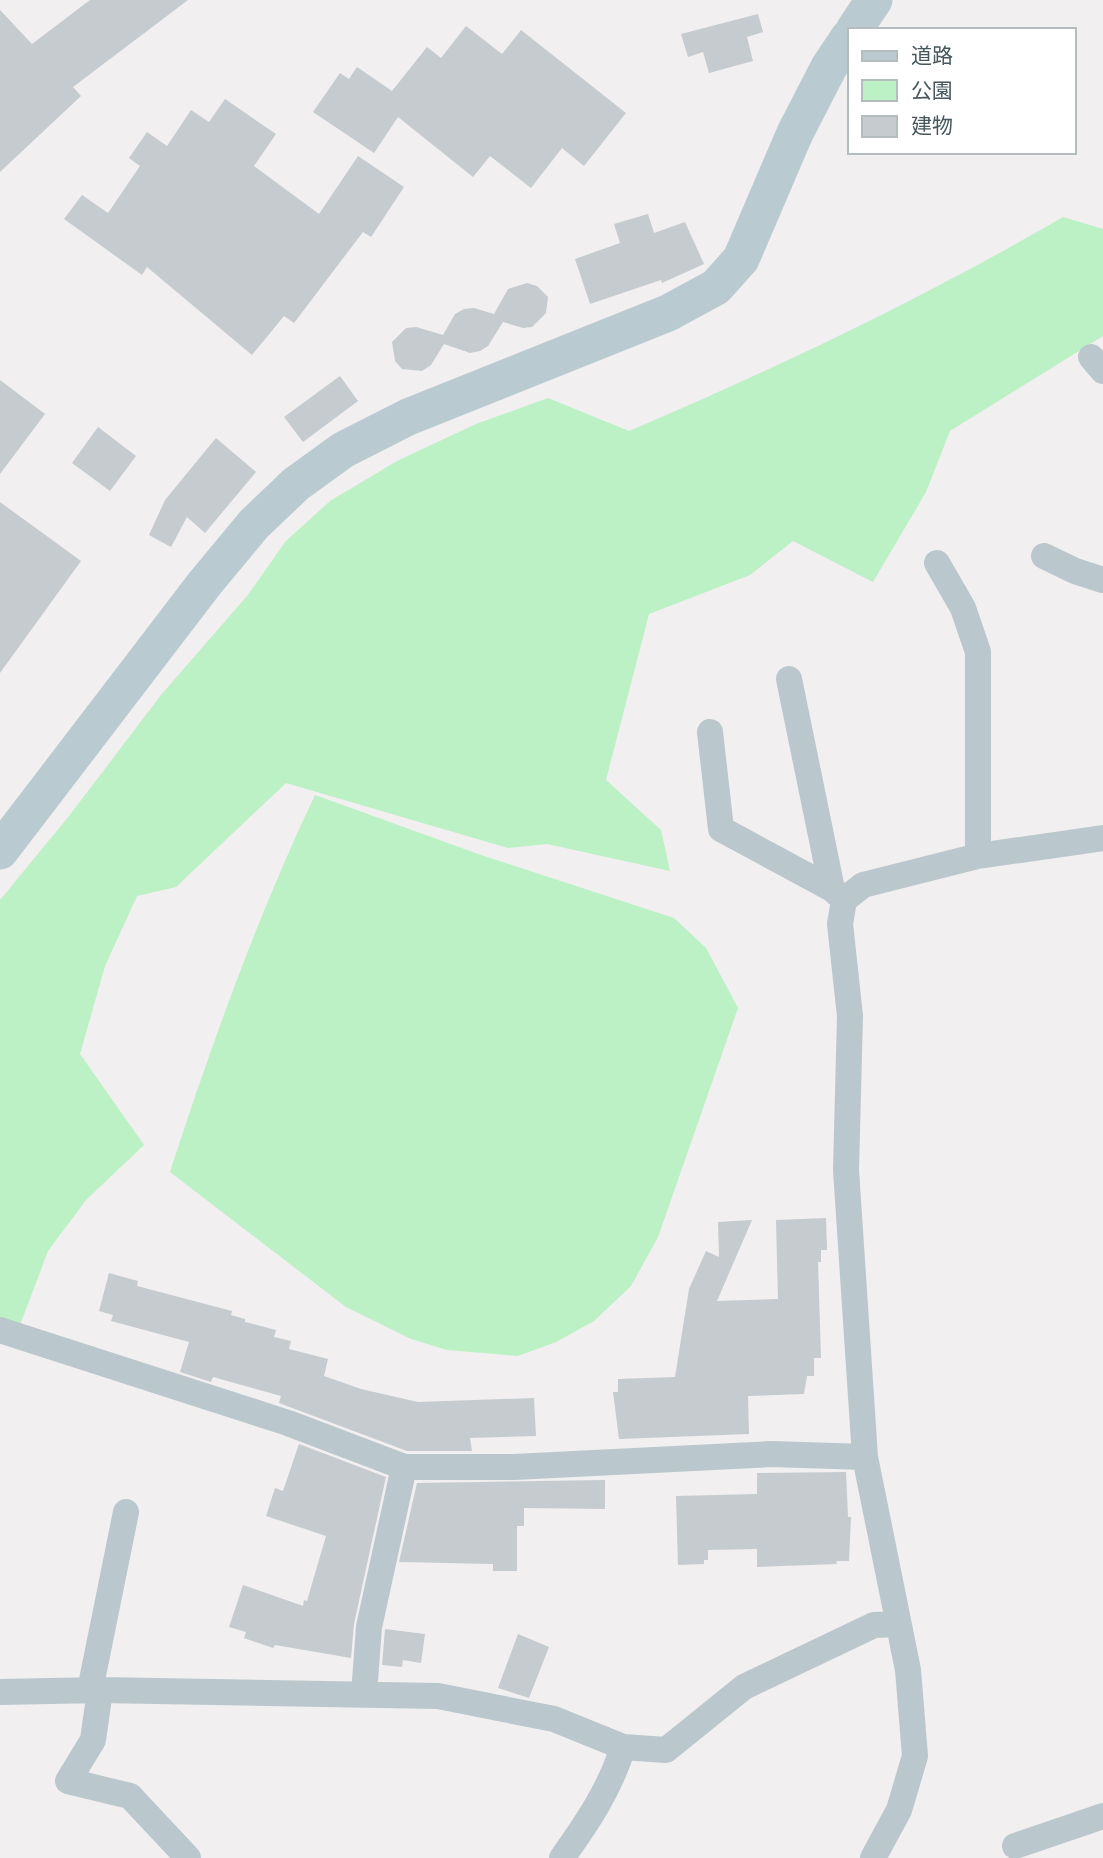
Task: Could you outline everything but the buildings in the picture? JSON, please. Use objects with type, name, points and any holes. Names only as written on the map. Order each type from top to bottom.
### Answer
[{"type":"street","points":[[855,28],[874,0]]},
{"type":"street","points":[[0,851],[205,583],[254,524],[296,484],[343,450],[408,416],[668,313],[716,287],[741,259],[795,133],[848,39]]},
{"type":"street","points":[[1044,556],[1074,571],[1103,580]]},
{"type":"street","points":[[937,563],[963,607],[978,652],[978,856]]},
{"type":"street","points":[[789,679],[838,895],[850,1016],[846,1170],[865,1457],[914,1713],[915,1756],[899,1810],[881,1854]]},
{"type":"street","points":[[710,732],[721,829],[838,895]]},
{"type":"street","points":[[838,895],[863,885],[978,856],[1103,838]]},
{"type":"street","points":[[0,1330],[288,1423],[404,1467],[513,1467],[772,1454],[865,1457]]},
{"type":"street","points":[[364,1694],[369,1628],[404,1467]]},
{"type":"street","points":[[126,1512],[95,1690],[93,1740],[68,1781],[130,1796],[188,1858]]},
{"type":"street","points":[[0,1692],[95,1690],[438,1696],[554,1719],[623,1747],[666,1750],[744,1687],[874,1625],[897,1624]]},
{"type":"street","points":[[562,1858],[590,1819],[614,1775],[623,1747]]},
{"type":"street","points":[[1015,1846],[1103,1816]]},
{"type":"green space","points":[[1063,217],[1103,229],[1103,336],[950,431],[926,492],[873,582],[793,541],[750,575],[649,614],[606,780],[661,830],[670,871],[547,844],[508,848],[286,783],[176,887],[137,896],[105,966],[80,1054],[144,1145],[86,1200],[48,1251],[20,1325],[0,1317],[0,900],[69,816],[161,695],[247,596],[286,541],[330,501],[397,461],[476,424],[548,398],[629,431],[849,331],[957,276]]},
{"type":"green space","points":[[315,795],[481,855],[674,918],[706,948],[738,1008],[658,1237],[631,1286],[594,1321],[556,1342],[518,1356],[447,1350],[411,1339],[346,1307],[170,1172],[236,981]]}]
